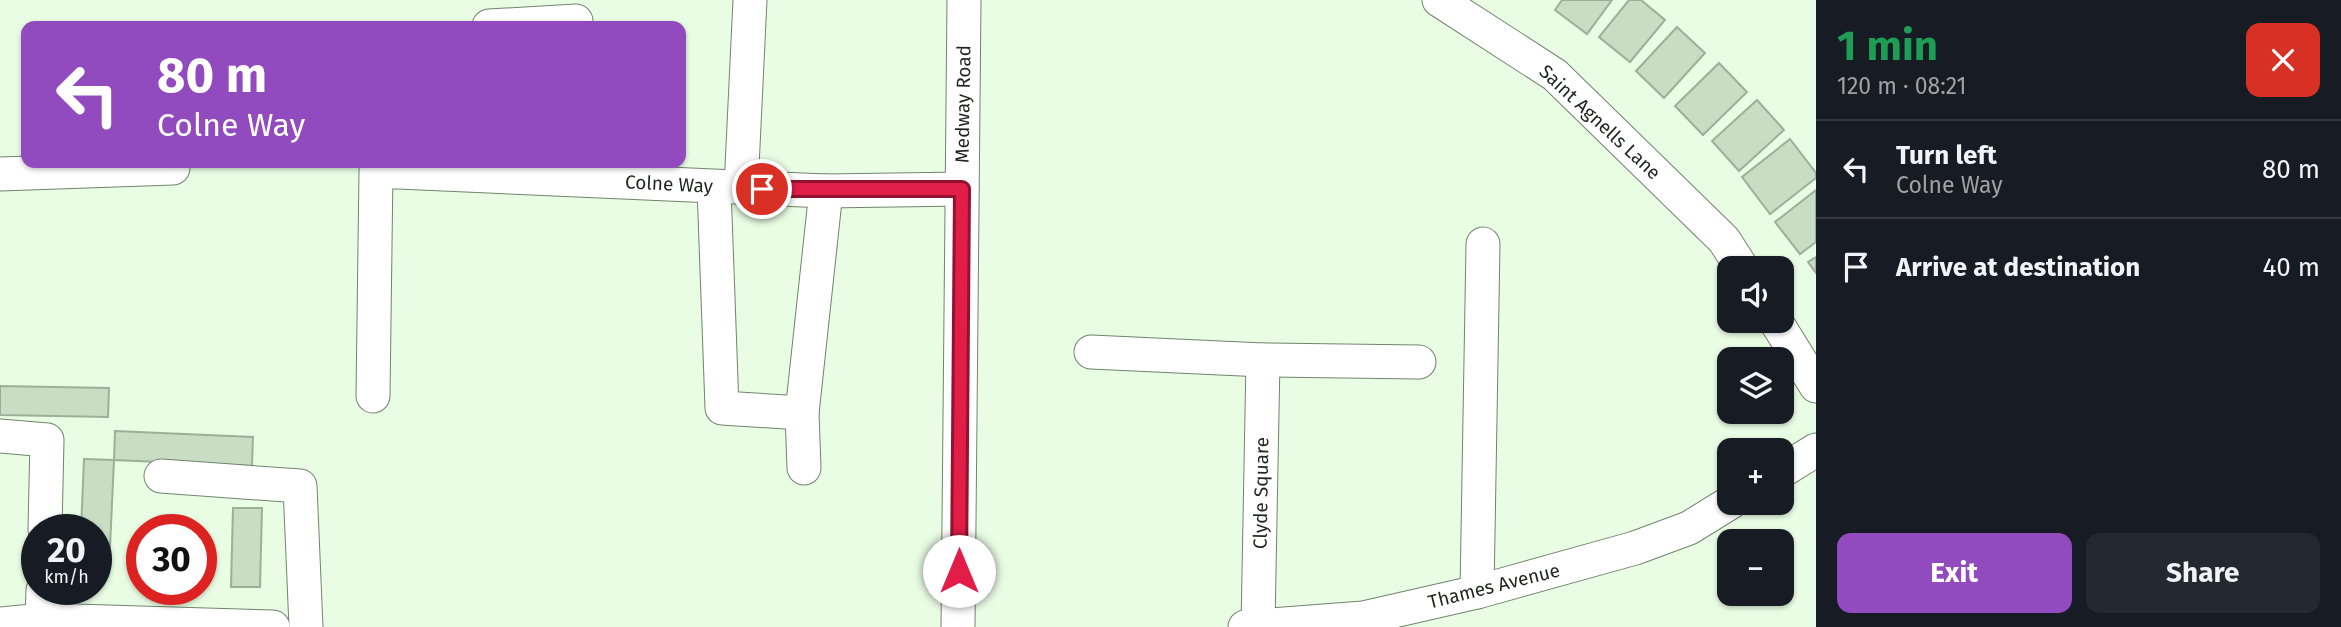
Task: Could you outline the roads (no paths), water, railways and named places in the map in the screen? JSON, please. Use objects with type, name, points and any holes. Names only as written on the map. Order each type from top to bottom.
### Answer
[{"type":"street","points":[[750,0],[727,187],[722,408],[802,413]]},
{"type":"street","name":"Medway Road","points":[[958,627],[964,0]]},
{"type":"street","name":"Saint Agnells Lane","points":[[1439,0],[1555,75],[1724,240],[1734,256]]},
{"type":"street","points":[[0,174],[173,169]]},
{"type":"street","name":"Colne Way","points":[[373,397],[376,171],[570,171],[727,187],[826,191],[962,189]]},
{"type":"street","points":[[804,468],[802,413],[826,191]]},
{"type":"street","points":[[1477,592],[1483,244]]},
{"type":"street","points":[[1783,333],[1816,386]]},
{"type":"street","points":[[1091,352],[1263,360],[1419,362]]},
{"type":"street","name":"Clyde Square","points":[[1258,626],[1263,360]]},
{"type":"street","points":[[0,436],[47,440],[45,514]]},
{"type":"street","points":[[1794,464],[1816,450]]},
{"type":"street","points":[[161,476],[300,486],[306,627]]},
{"type":"street","name":"Thames Avenue","points":[[1245,627],[1363,618],[1477,592],[1635,548],[1689,528],[1717,511]]},
{"type":"street","points":[[0,624],[43,605],[273,627]]}]
